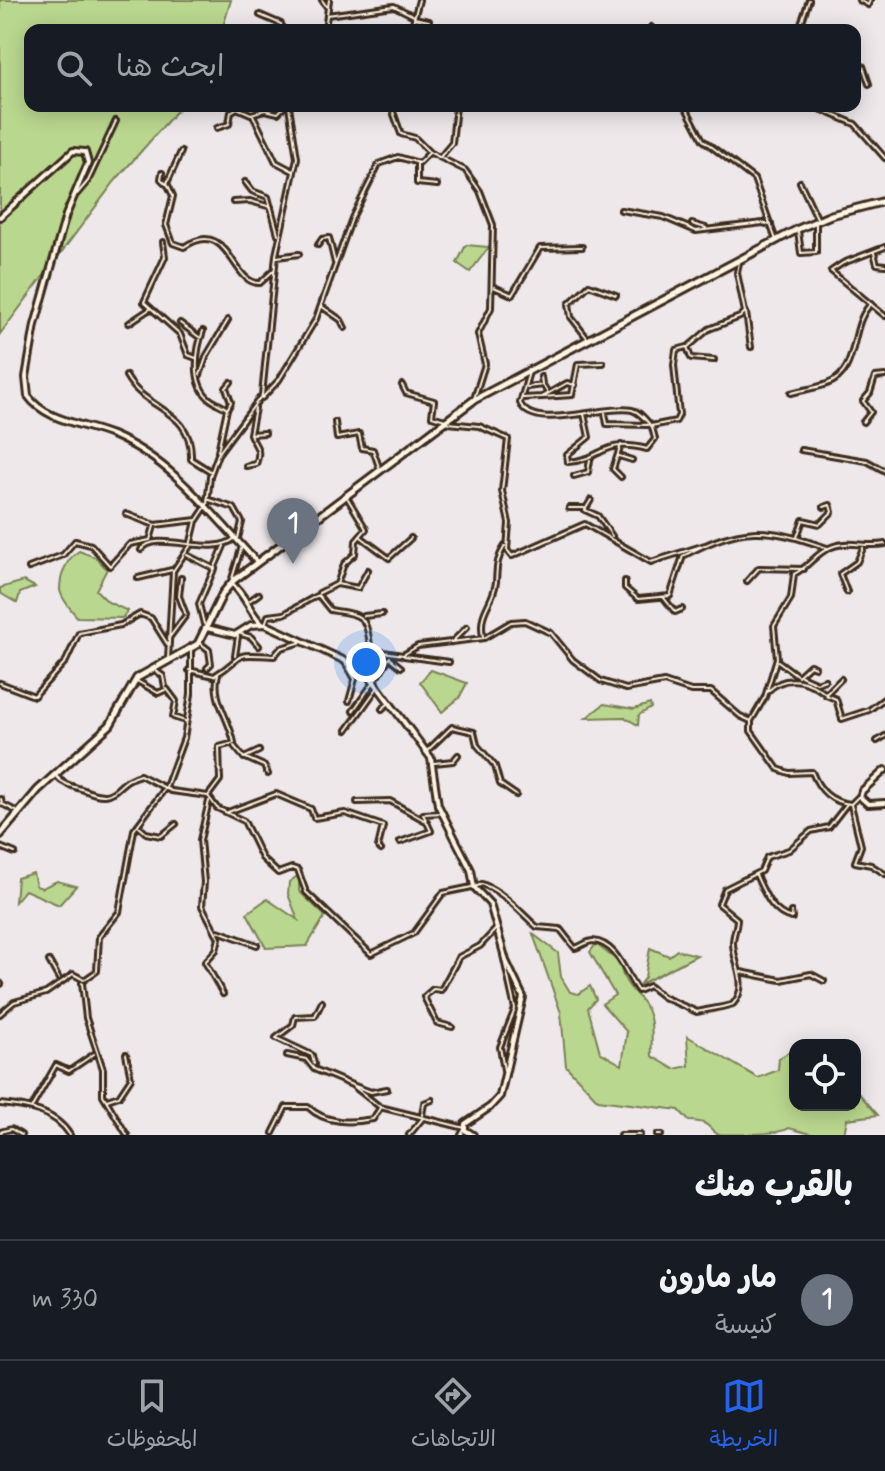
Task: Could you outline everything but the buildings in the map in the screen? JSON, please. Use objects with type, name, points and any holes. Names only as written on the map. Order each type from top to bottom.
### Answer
[{"type":"main road","points":[[0,835],[17,811],[110,725],[135,680],[192,650],[199,643],[231,583],[256,561],[474,400],[798,229],[817,220],[885,201]]},
{"type":"street","points":[[322,0],[328,8]]},
{"type":"street","points":[[326,24],[329,0]]},
{"type":"street","points":[[412,24],[419,0]]},
{"type":"street","points":[[801,24],[809,0]]},
{"type":"street","points":[[327,15],[394,6],[413,17],[429,21]]},
{"type":"street","points":[[260,15],[281,24]]},
{"type":"street","points":[[861,67],[869,84]]},
{"type":"street","points":[[217,128],[229,124],[231,112]]},
{"type":"street","points":[[248,112],[259,112]]},
{"type":"street","points":[[260,399],[276,257],[297,151],[288,112]]},
{"type":"street","points":[[395,112],[400,133],[415,138],[429,152],[465,170],[485,201],[494,230],[489,315],[478,334],[485,364],[474,400]]},
{"type":"street","points":[[440,157],[452,143],[455,112]]},
{"type":"street","points":[[688,112],[704,142],[754,179],[776,241]]},
{"type":"street","points":[[827,113],[855,124],[885,158]]},
{"type":"street","points":[[253,114],[276,162],[294,171]]},
{"type":"street","points":[[74,197],[88,181],[116,121]]},
{"type":"street","points":[[0,217],[79,149],[88,155],[35,325],[26,377],[28,396],[49,413],[139,448],[207,502],[256,561]]},
{"type":"street","points":[[167,185],[181,152]]},
{"type":"street","points":[[168,662],[173,571],[186,555],[197,520],[207,502],[211,471],[218,454],[233,430],[279,380],[321,306],[361,198],[381,162],[398,157],[423,162],[429,152]]},
{"type":"street","points":[[417,163],[417,183],[437,185]]},
{"type":"street","points":[[162,173],[161,179],[173,194],[166,225],[174,245],[184,247],[195,239],[208,240],[230,252],[245,280],[252,283],[260,283],[275,269]]},
{"type":"street","points":[[245,182],[252,191],[268,197],[279,239]]},
{"type":"street","points":[[798,229],[801,253],[816,252],[817,220],[800,182]]},
{"type":"street","points":[[233,202],[250,201],[272,207]]},
{"type":"street","points":[[621,210],[663,217],[694,231],[763,223],[772,226]]},
{"type":"street","points":[[692,224],[707,228]]},
{"type":"street","points":[[318,245],[322,239],[329,238],[335,264]]},
{"type":"street","points":[[163,242],[165,257],[144,298],[150,309],[180,334],[188,355],[196,358]]},
{"type":"street","points":[[493,287],[512,295],[540,248],[582,247]]},
{"type":"street","points":[[885,247],[831,271],[885,316]]},
{"type":"street","points":[[873,252],[877,264],[885,265]]},
{"type":"street","points":[[276,257],[299,254]]},
{"type":"street","points":[[739,261],[737,273],[751,347]]},
{"type":"street","points":[[589,339],[571,318],[569,305],[589,285],[616,295]]},
{"type":"street","points":[[791,393],[829,383],[846,369],[853,338],[871,304]]},
{"type":"street","points":[[321,306],[341,320],[345,328]]},
{"type":"street","points":[[129,323],[150,309]]},
{"type":"street","points":[[605,412],[607,424],[634,427],[679,417],[676,350],[688,347],[708,329],[740,317],[745,312]]},
{"type":"street","points":[[200,376],[207,355],[228,320]]},
{"type":"street","points":[[180,323],[189,326],[200,338]]},
{"type":"street","points":[[203,331],[196,358],[200,376],[208,397],[227,409]]},
{"type":"street","points":[[688,347],[691,358],[714,360]]},
{"type":"street","points":[[521,398],[571,395],[578,364],[603,363]]},
{"type":"street","points":[[529,371],[521,398],[522,408],[547,419],[584,414],[632,410],[650,425],[655,439],[647,449],[621,444],[602,448],[590,459],[571,462],[565,459],[589,437],[584,414]]},
{"type":"street","points":[[126,376],[139,393],[182,423],[191,443],[191,459],[211,471]]},
{"type":"street","points":[[863,422],[871,412],[863,401],[870,393],[875,376],[885,376]]},
{"type":"street","points":[[541,377],[548,393]]},
{"type":"street","points":[[218,454],[231,402],[226,388],[231,382]]},
{"type":"street","points":[[542,397],[567,383],[575,385]]},
{"type":"street","points":[[402,385],[406,392],[434,401],[433,416],[479,426],[507,438],[502,491],[509,524],[507,544],[510,554],[516,556],[538,542],[583,524],[613,537],[651,562],[758,529],[797,537],[828,548]]},
{"type":"street","points":[[526,387],[543,385]]},
{"type":"street","points":[[250,434],[254,407]]},
{"type":"street","points":[[335,422],[337,438],[361,436],[362,448],[373,450],[380,470]]},
{"type":"street","points":[[250,434],[265,433]]},
{"type":"street","points":[[246,466],[256,464],[259,455],[258,443],[250,434]]},
{"type":"street","points":[[621,444],[613,470],[621,477]]},
{"type":"street","points":[[801,450],[823,451],[867,461],[885,471]]},
{"type":"street","points":[[618,455],[632,460]]},
{"type":"street","points":[[574,476],[588,472],[590,459]]},
{"type":"street","points":[[235,657],[233,649],[239,634],[263,624],[268,616],[284,614],[337,584],[344,564],[355,554],[356,541],[365,526],[345,494]]},
{"type":"street","points":[[585,508],[591,500]]},
{"type":"street","points":[[141,550],[147,542],[190,546],[225,544],[236,538],[242,522],[235,509],[207,502]]},
{"type":"street","points":[[797,537],[803,520],[820,524],[832,512],[830,505],[824,507]]},
{"type":"street","points":[[569,508],[585,508],[599,517],[613,537]]},
{"type":"street","points":[[126,514],[155,525],[197,520]]},
{"type":"street","points":[[29,568],[63,555],[75,541],[91,545],[110,566],[130,544],[150,540],[155,525]]},
{"type":"street","points":[[361,536],[389,558],[411,538]]},
{"type":"street","points":[[885,544],[863,547],[851,542],[828,548],[806,570],[792,577],[791,598],[775,623],[776,661],[766,694],[751,721],[754,739],[778,769],[789,773],[813,773],[816,783],[827,796],[851,803],[885,803]]},
{"type":"street","points":[[225,544],[199,604],[207,628],[251,637],[259,646]]},
{"type":"street","points":[[484,638],[482,613],[496,582],[498,560],[507,544]]},
{"type":"street","points":[[625,581],[625,588],[635,598],[648,600],[664,597],[674,592],[681,558],[705,545]]},
{"type":"street","points":[[243,546],[231,583],[263,624],[355,664],[376,682],[427,751],[433,763],[438,804],[472,872],[474,887],[488,901],[504,954],[524,1002],[512,1039],[506,1078],[497,1102],[467,1121],[461,1135]]},
{"type":"street","points":[[847,592],[840,574],[859,559],[863,547]]},
{"type":"street","points":[[186,555],[215,569]]},
{"type":"street","points":[[747,581],[757,568],[785,566],[806,570]]},
{"type":"street","points":[[337,584],[358,588],[368,570]]},
{"type":"street","points":[[138,578],[173,571]]},
{"type":"street","points":[[168,638],[186,615],[179,596],[181,578]]},
{"type":"street","points":[[248,602],[259,594]]},
{"type":"street","points":[[318,595],[330,610],[362,617],[382,614]]},
{"type":"street","points":[[664,597],[675,612],[682,609]]},
{"type":"street","points":[[0,683],[34,696],[66,661],[79,633],[126,624],[140,614],[151,618],[168,645]]},
{"type":"street","points":[[362,617],[370,650]]},
{"type":"street","points":[[403,655],[418,646],[484,638],[513,621],[531,622],[551,633],[572,658],[599,681],[626,689],[664,682],[691,691],[711,691],[751,721]]},
{"type":"street","points":[[451,643],[467,627]]},
{"type":"street","points":[[189,670],[201,670],[210,676],[218,674],[235,657],[245,652],[274,656],[281,648],[303,641]]},
{"type":"street","points":[[199,643],[209,650],[211,664],[207,668]]},
{"type":"street","points":[[82,980],[98,968],[99,937],[119,912],[137,826],[165,789],[187,721],[192,650]]},
{"type":"street","points":[[370,650],[390,657],[401,667]]},
{"type":"street","points":[[355,664],[370,650]]},
{"type":"street","points":[[390,657],[403,655],[449,662]]},
{"type":"street","points":[[341,657],[355,679],[349,701]]},
{"type":"street","points":[[347,730],[390,657]]},
{"type":"street","points":[[776,661],[817,683],[825,680]]},
{"type":"street","points":[[800,676],[810,665],[815,667]]},
{"type":"street","points":[[153,668],[163,676],[165,688],[176,701],[174,717],[187,721]]},
{"type":"street","points":[[218,674],[218,696],[232,732],[233,745],[245,758],[264,766],[268,774]]},
{"type":"street","points":[[826,694],[841,679]]},
{"type":"street","points":[[135,680],[155,693],[161,693],[165,688]]},
{"type":"street","points":[[766,694],[779,683],[799,680],[836,699],[842,719],[869,710],[885,698]]},
{"type":"street","points":[[353,711],[376,682]]},
{"type":"street","points":[[382,709],[390,702]]},
{"type":"street","points":[[427,751],[452,727],[474,732],[477,745],[495,766],[500,784],[516,795]]},
{"type":"street","points":[[877,741],[885,736]]},
{"type":"street","points":[[233,745],[219,747],[220,780],[208,796],[210,807],[200,840],[204,882],[202,902],[205,914],[218,931],[257,945]]},
{"type":"street","points":[[245,758],[259,751]]},
{"type":"street","points":[[433,763],[444,764],[458,755]]},
{"type":"street","points":[[55,775],[65,784],[96,797],[114,792],[138,775],[165,789],[208,796],[227,813],[244,821],[262,858],[278,873],[292,868],[298,870],[306,892],[372,954],[414,933],[443,893],[479,884],[490,887],[525,912],[537,927],[560,929],[575,948],[590,941],[598,943],[620,960],[638,991],[651,986],[663,997],[695,1012],[733,1005],[741,981],[733,944],[737,919],[719,903],[727,886],[756,874],[764,868],[768,856],[789,850],[811,831],[829,827],[885,770]]},
{"type":"street","points":[[860,794],[864,802]]},
{"type":"street","points":[[227,813],[272,795],[281,795],[311,809],[314,818],[345,813],[383,826],[378,847],[381,850]]},
{"type":"street","points":[[1,799],[17,811]]},
{"type":"street","points":[[357,802],[390,801],[425,819],[431,827],[430,833],[400,842]]},
{"type":"street","points":[[851,803],[861,846],[855,862],[871,865],[885,874]]},
{"type":"street","points":[[425,819],[424,814],[444,813]]},
{"type":"street","points":[[137,826],[146,833],[161,836],[176,824]]},
{"type":"street","points":[[0,847],[15,853]]},
{"type":"street","points":[[756,874],[769,901],[780,914],[792,918],[791,912]]},
{"type":"street","points":[[452,1027],[438,1025],[424,997],[433,989],[440,990],[459,957],[480,946],[497,927]]},
{"type":"street","points":[[218,931],[217,948],[205,962],[223,994]]},
{"type":"street","points":[[504,954],[502,960],[515,1007],[500,1048],[506,1078]]},
{"type":"street","points":[[49,961],[59,981]]},
{"type":"street","points":[[740,972],[781,980],[811,974],[824,981]]},
{"type":"street","points":[[0,1014],[19,1000],[46,993],[73,974],[82,980]]},
{"type":"street","points":[[82,980],[85,1012],[103,1069],[102,1088],[106,1101],[127,1135]]},
{"type":"street","points":[[313,1065],[315,1059],[312,1055],[276,1038],[293,1025],[295,1017],[315,1016],[322,1002]]},
{"type":"street","points":[[32,1107],[56,1065],[69,1071],[96,1053]]},
{"type":"street","points":[[106,1101],[119,1096],[131,1078],[126,1054]]},
{"type":"street","points":[[287,1055],[304,1058],[314,1069],[369,1092],[387,1089]]},
{"type":"street","points":[[352,1085],[381,1107],[465,1128],[473,1135]]},
{"type":"street","points":[[409,1135],[422,1117],[424,1103],[432,1100]]},
{"type":"street","points":[[0,1104],[32,1107],[64,1126],[70,1135]]},
{"type":"street","points":[[273,1133],[286,1107],[308,1107],[319,1115],[339,1121],[373,1119],[381,1107]]},
{"type":"street","points":[[0,1132],[11,1129],[21,1135]]},
{"type":"street","points":[[620,1135],[640,1135]]},
{"type":"green space","points":[[0,0],[231,0],[224,24],[24,24],[24,112],[176,112],[115,181],[0,334]]},
{"type":"green space","points":[[466,245],[489,247],[470,272],[457,263]]},
{"type":"green space","points":[[79,551],[95,557],[107,569],[96,590],[108,602],[128,611],[122,618],[77,617],[64,600],[60,589],[61,578],[68,562]]},
{"type":"green space","points":[[24,581],[35,587],[20,593],[17,603],[0,593],[0,588]]},
{"type":"green space","points":[[431,670],[467,683],[459,698],[442,712],[420,682]]},
{"type":"green space","points":[[604,704],[634,709],[650,704],[651,708],[639,715],[638,725],[624,717],[586,718]]},
{"type":"green space","points":[[33,873],[36,886],[42,888],[57,881],[76,886],[59,905],[25,890],[15,902],[17,878]]},
{"type":"green space","points":[[299,875],[299,891],[325,916],[307,946],[266,948],[247,913],[267,899],[298,920],[288,894],[289,882]]},
{"type":"green space","points":[[533,934],[558,953],[561,977],[570,992],[578,994],[590,986],[596,999],[588,1008],[600,1052],[622,1065],[627,1032],[602,1004],[615,995],[590,952],[596,944],[620,963],[626,981],[647,1010],[652,1056],[674,1069],[689,1066],[687,1036],[758,1078],[778,1070],[779,1058],[789,1052],[789,1111],[861,1111],[861,1096],[878,1115],[847,1119],[844,1134],[814,1135],[789,1128],[765,1133],[717,1134],[703,1123],[689,1121],[679,1110],[598,1100],[566,1066],[561,1013]]},
{"type":"green space","points":[[650,948],[669,956],[677,950],[697,955],[639,985],[645,977]]},
{"type":"place","name":"مار مارون","points":[[293,564]]}]
